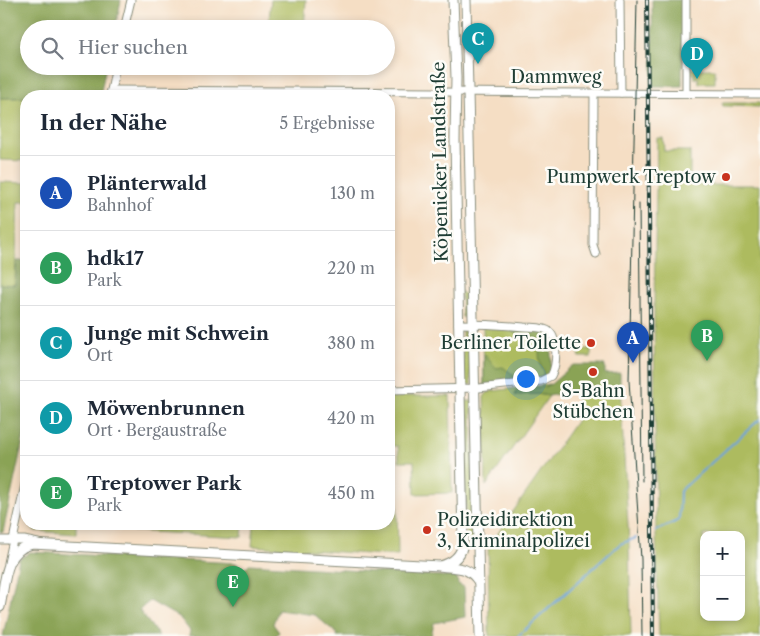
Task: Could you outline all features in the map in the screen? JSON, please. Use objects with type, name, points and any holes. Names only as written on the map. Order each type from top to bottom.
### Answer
[{"type":"main road","name":"Köpenicker Landstraße","points":[[440,566],[454,560],[463,547],[453,0]]},
{"type":"main road","name":"Köpenicker Landstraße","points":[[466,0],[480,636]]},
{"type":"main road","points":[[0,607],[7,568],[13,556],[20,549],[32,544],[440,566],[468,570],[478,582]]},
{"type":"street","points":[[126,20],[131,0]]},
{"type":"street","points":[[620,0],[621,93]]},
{"type":"street","points":[[686,0],[686,93]]},
{"type":"street","points":[[111,90],[114,75]]},
{"type":"street","points":[[594,92],[593,245],[596,254]]},
{"type":"street","name":"Dammweg","points":[[395,93],[760,94]]},
{"type":"street","points":[[395,390],[460,389],[546,380],[554,372],[556,350],[553,336],[545,329],[458,324]]},
{"type":"street","points":[[7,568],[20,506]]},
{"type":"street","points":[[0,540],[24,540],[44,544]]},
{"type":"green space","points":[[0,0],[121,0],[117,20],[20,20],[20,75],[104,75],[101,90],[20,90],[20,98],[0,98]]},
{"type":"green space","points":[[271,0],[306,0],[305,20],[269,20]]},
{"type":"green space","points":[[652,0],[683,0],[682,86],[653,86]]},
{"type":"green space","points":[[690,69],[715,69],[715,83],[699,83],[698,78],[694,78],[694,74],[690,73]]},
{"type":"green space","points":[[0,98],[20,98],[20,161],[0,160]]},
{"type":"green space","points":[[722,103],[760,103],[760,107],[723,106]]},
{"type":"green space","points":[[657,138],[663,138],[664,151],[690,151],[690,185],[760,185],[760,636],[659,636],[654,307]]},
{"type":"green space","points":[[0,182],[20,183],[15,285],[0,284]]},
{"type":"green space","points":[[17,261],[20,261],[20,454],[3,532],[0,532],[0,284],[15,285]]},
{"type":"green space","points":[[461,291],[470,304],[470,317],[462,317]]},
{"type":"green space","points":[[483,326],[543,331],[551,338],[543,377],[484,385]]},
{"type":"green space","points":[[510,328],[546,332],[551,338],[550,373],[543,377],[544,371],[540,363],[539,346],[536,338],[514,333]]},
{"type":"green space","points":[[462,330],[470,330],[471,385],[464,385]]},
{"type":"green space","points":[[579,349],[591,349],[591,357],[579,357]]},
{"type":"green space","points":[[484,355],[496,368],[503,367],[515,376],[524,375],[526,379],[484,385]]},
{"type":"green space","points":[[573,365],[605,365],[605,374],[620,373],[620,386],[577,390],[549,396],[537,394],[515,395],[516,391],[544,387],[551,384]]},
{"type":"green space","points":[[550,384],[544,387],[516,391],[515,395],[537,394],[549,396],[486,486],[484,397],[492,391]]},
{"type":"green space","points":[[620,386],[629,543],[631,636],[489,636],[488,539],[494,539],[577,420],[577,390]]},
{"type":"green space","points":[[395,396],[450,396],[452,493],[415,494],[414,461],[399,461],[398,446],[395,446]]},
{"type":"green space","points":[[463,401],[472,401],[474,543],[467,543]]},
{"type":"green space","points":[[395,502],[397,502],[398,556],[252,546],[253,530],[395,530]]},
{"type":"green space","points":[[34,530],[76,530],[76,534]]},
{"type":"green space","points":[[133,530],[243,530],[242,537]]},
{"type":"green space","points":[[30,552],[236,563],[242,571],[249,564],[457,577],[458,584],[464,587],[465,617],[434,623],[431,636],[337,636],[315,615],[278,610],[273,624],[279,632],[276,636],[189,636],[190,631],[180,618],[150,601],[139,610],[159,636],[3,636],[19,559]]},
{"type":"waterway","points":[[655,531],[679,519],[680,491],[760,419]]},
{"type":"waterway","points":[[518,636],[620,544],[636,538]]},
{"type":"tram line","points":[[637,0],[629,381],[641,559],[642,636]]},
{"type":"tram line","points":[[639,204],[642,481]]},
{"type":"railway","points":[[647,0],[653,636]]},
{"type":"place","name":"Junge mit Schwein","points":[[478,64]]},
{"type":"place","name":"Möwenbrunnen","points":[[697,79]]},
{"type":"place","name":"Pumpwerk Treptow","points":[[726,177]]},
{"type":"place","name":"Berliner Toilette","points":[[591,343]]},
{"type":"place","name":"hdk17","points":[[707,361]]},
{"type":"place","name":"Plänterwald","points":[[633,363]]},
{"type":"place","name":"S-Bahn Stübchen","points":[[593,372]]},
{"type":"place","name":"Polizeidirektion 3, Kriminalpolizei","points":[[427,530]]},
{"type":"place","name":"Treptower Park","points":[[233,607]]}]
